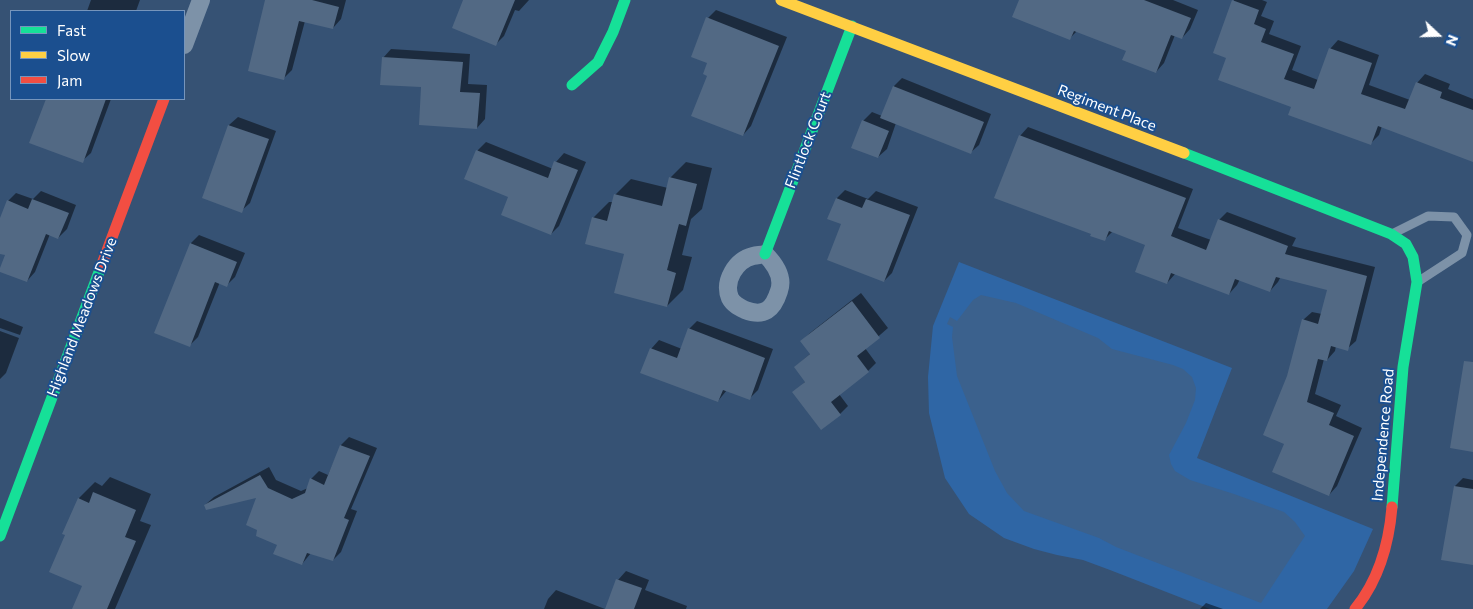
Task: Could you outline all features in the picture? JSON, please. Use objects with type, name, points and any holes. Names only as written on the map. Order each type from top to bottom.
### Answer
[{"type":"street","points":[[185,42],[201,0]]},
{"type":"street","points":[[572,85],[598,62],[613,32],[625,0]]},
{"type":"street","name":"Regiment Place","points":[[781,0],[1391,234],[1406,244],[1414,257]]},
{"type":"street","name":"Flintlock Court","points":[[765,254],[852,26]]},
{"type":"street","name":"Highland Meadows Drive","points":[[0,536],[164,100]]},
{"type":"street","name":"Independence Road","points":[[1355,609],[1364,598],[1381,563],[1391,519],[1403,367],[1417,282],[1414,257]]},
{"type":"lane","points":[[1391,234],[1428,216],[1454,217],[1467,235],[1462,253],[1417,282]]},
{"type":"shaded area","points":[[959,262],[1232,368],[1197,458],[1373,529],[1354,571],[1327,609],[1210,609],[1083,560],[1034,549],[1004,538],[969,514],[945,478],[929,413],[928,377],[933,326]]},
{"type":"shaded area","points":[[981,295],[1016,303],[1098,338],[1112,349],[1173,365],[1183,369],[1192,377],[1196,388],[1195,400],[1186,423],[1169,455],[1175,471],[1190,480],[1284,512],[1295,522],[1305,536],[1261,603],[1116,547],[1099,538],[1024,511],[1007,493],[995,471],[957,376],[952,337],[953,327],[947,324],[950,317],[957,321],[973,300]]},
{"type":"building","points":[[265,0],[312,0],[339,7],[333,29],[299,21],[284,80],[248,71]]},
{"type":"building","points":[[463,0],[515,0],[496,46],[452,28]]},
{"type":"building","points":[[1019,0],[1144,0],[1191,18],[1182,39],[1171,35],[1156,73],[1122,60],[1126,51],[1074,31],[1070,40],[1012,17]]},
{"type":"building","points":[[1232,0],[1259,10],[1254,24],[1266,29],[1261,42],[1294,54],[1284,79],[1314,89],[1329,48],[1372,63],[1361,94],[1405,109],[1416,82],[1442,92],[1440,98],[1473,110],[1473,162],[1378,126],[1371,145],[1288,115],[1291,107],[1218,80],[1226,58],[1213,53]]},
{"type":"building","points":[[706,17],[779,46],[743,136],[691,116],[707,76],[703,74],[707,63],[691,57]]},
{"type":"building","points":[[382,57],[463,62],[460,92],[480,93],[477,129],[419,125],[421,87],[380,85]]},
{"type":"building","points":[[893,86],[984,122],[971,154],[880,118]]},
{"type":"building","points":[[46,100],[106,100],[83,163],[29,143]]},
{"type":"building","points":[[862,120],[889,131],[878,158],[851,148]]},
{"type":"building","points":[[228,125],[269,139],[242,213],[202,198]]},
{"type":"building","points":[[1019,135],[1186,198],[1171,236],[1206,250],[1218,219],[1288,246],[1285,254],[1367,276],[1348,351],[1331,346],[1327,361],[1318,359],[1307,402],[1334,413],[1329,425],[1354,436],[1329,496],[1272,472],[1284,444],[1263,435],[1287,376],[1302,319],[1318,324],[1327,290],[1276,277],[1270,292],[1235,279],[1229,295],[1171,273],[1167,284],[1135,272],[1145,245],[1109,231],[1105,241],[994,198]]},
{"type":"building","points":[[476,150],[548,178],[554,161],[578,170],[551,235],[501,215],[508,197],[464,179]]},
{"type":"building","points":[[669,177],[697,184],[686,226],[679,224],[667,270],[676,273],[667,307],[614,293],[624,254],[585,244],[592,217],[607,221],[614,194],[662,206]]},
{"type":"building","points":[[836,198],[862,208],[866,199],[910,215],[884,282],[827,260],[841,224],[827,219]]},
{"type":"building","points":[[32,199],[69,213],[58,239],[46,234],[27,282],[0,272],[5,255],[0,254],[0,218],[7,200],[28,209]]},
{"type":"building","points":[[190,243],[237,262],[227,287],[215,282],[190,347],[154,333]]},
{"type":"building","points":[[852,301],[880,338],[857,356],[869,372],[831,402],[841,415],[821,430],[792,392],[805,382],[794,367],[810,354],[800,341]]},
{"type":"building","points":[[688,328],[765,358],[750,400],[723,390],[718,402],[640,373],[650,348],[677,358]]},
{"type":"building","points":[[1464,361],[1473,362],[1473,452],[1450,448]]},
{"type":"building","points":[[340,445],[370,456],[344,518],[349,520],[333,561],[307,553],[302,565],[273,554],[277,545],[256,536],[257,530],[246,525],[256,498],[206,510],[204,505],[260,475],[268,488],[292,499],[305,493],[310,478],[324,485]]},
{"type":"building","points":[[1454,486],[1473,489],[1473,565],[1441,560]]},
{"type":"building","points":[[93,492],[136,510],[125,537],[136,541],[107,609],[72,609],[82,586],[49,572],[65,535],[62,534],[78,498],[89,503]]},
{"type":"building","points":[[616,579],[642,588],[634,609],[605,609]]},
{"type":"traffic: fast","points":[[572,85],[598,62],[613,32],[625,0]]},
{"type":"traffic: fast","points":[[765,254],[852,26]]},
{"type":"traffic: fast","points":[[1184,153],[1391,234],[1406,244],[1413,257],[1417,282],[1403,367],[1392,507]]},
{"type":"traffic: fast","points":[[0,536],[102,264]]},
{"type":"traffic: slow","points":[[781,0],[1184,153]]},
{"type":"traffic: jam","points":[[102,264],[164,100]]},
{"type":"traffic: jam","points":[[1355,609],[1370,586],[1381,561],[1392,507]]}]
